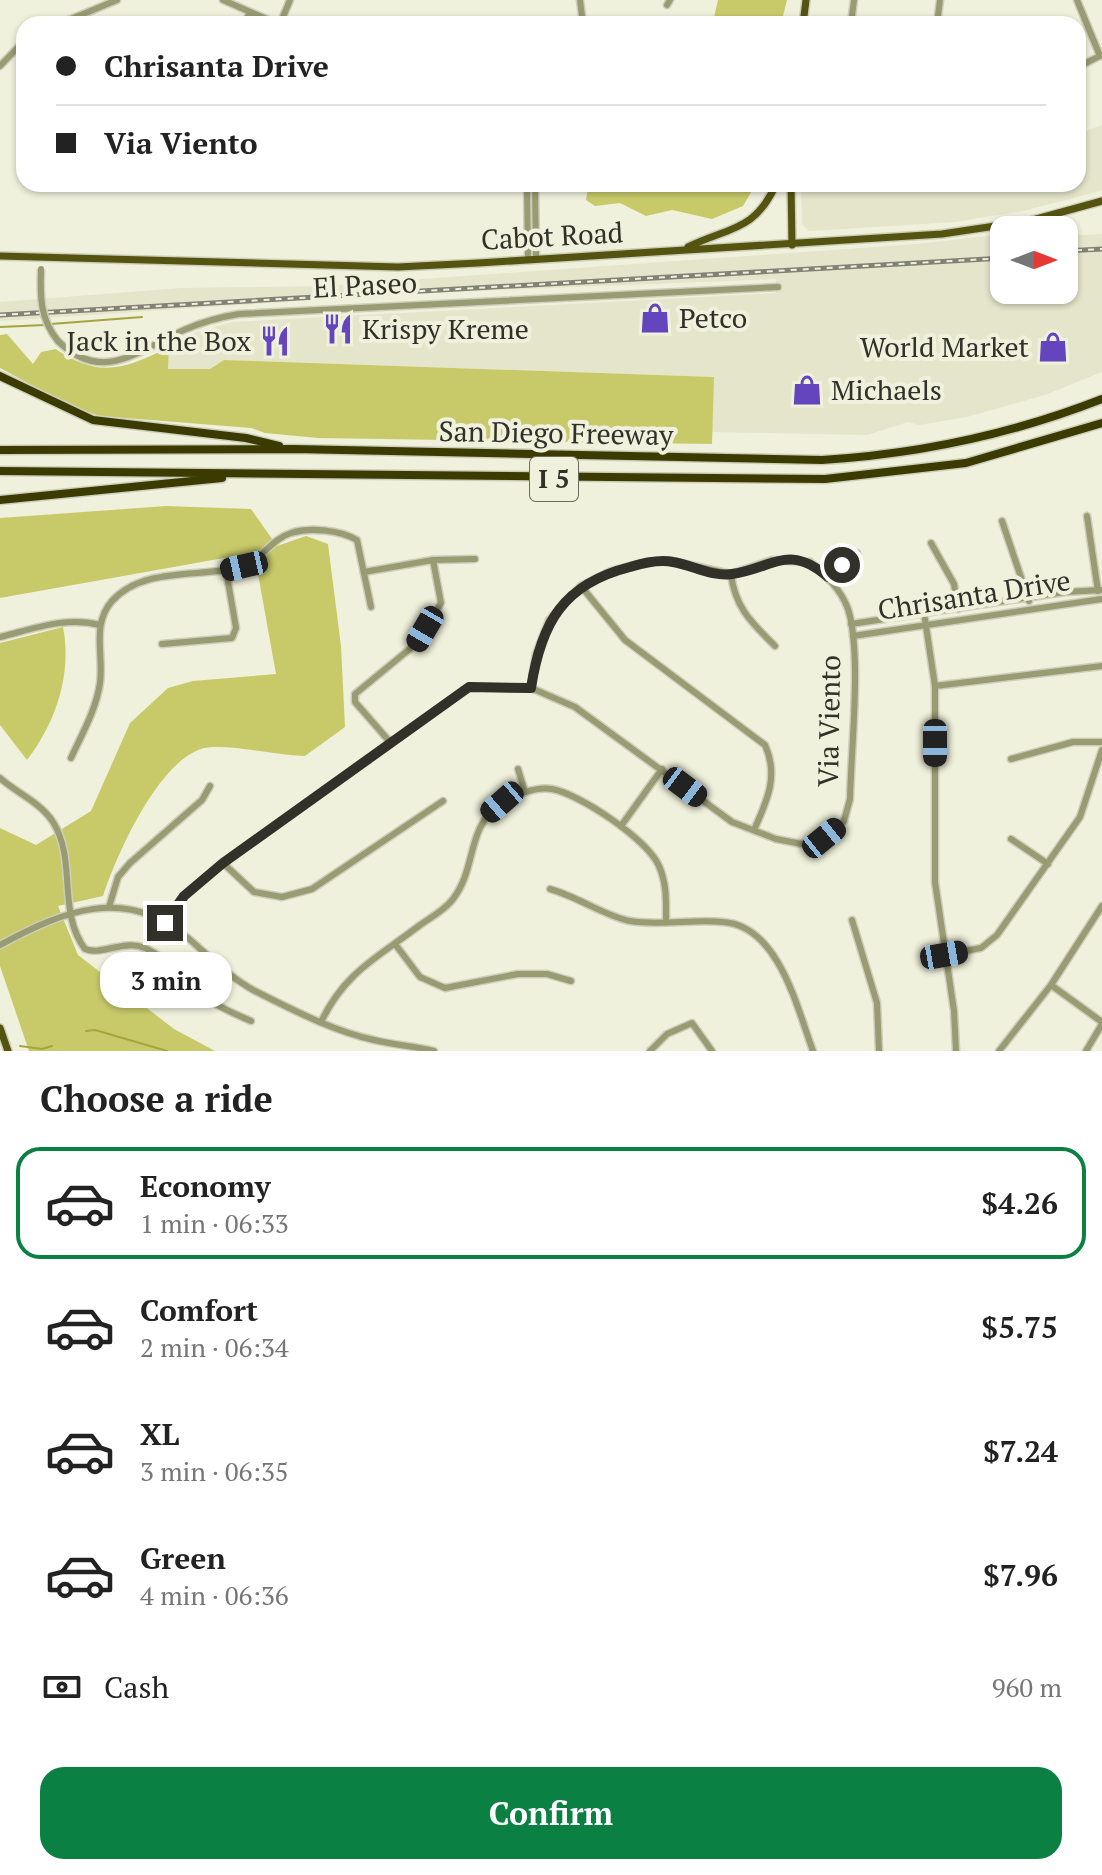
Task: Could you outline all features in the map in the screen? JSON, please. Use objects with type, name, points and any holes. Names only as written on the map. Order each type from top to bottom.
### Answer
[{"type":"highway","points":[[0,376],[93,420],[246,438],[294,449]]},
{"type":"highway","name":"San Diego Freeway","points":[[0,450],[294,449],[769,460],[848,459],[980,439],[1102,399]]},
{"type":"highway","name":"San Diego Freeway","points":[[0,471],[674,480],[840,479],[966,463],[1102,423]]},
{"type":"highway","points":[[0,500],[255,474]]},
{"type":"main road","points":[[683,249],[739,229],[766,203],[772,192]]},
{"type":"main road","points":[[791,192],[792,245]]},
{"type":"main road","name":"Cabot Road","points":[[0,256],[398,267],[792,245],[987,229],[1102,201]]},
{"type":"main road","points":[[0,1028],[8,1051]]},
{"type":"street","points":[[75,16],[101,3],[117,0]]},
{"type":"street","points":[[223,0],[260,16]]},
{"type":"street","points":[[248,16],[250,12]]},
{"type":"street","points":[[1086,21],[1101,56]]},
{"type":"street","points":[[0,66],[16,49]]},
{"type":"street","points":[[528,192],[532,260]]},
{"type":"street","points":[[532,260],[535,192]]},
{"type":"street","name":"El Paseo","points":[[41,257],[40,297],[44,320],[58,341],[76,355],[96,362],[125,360],[185,329],[239,314],[778,287]]},
{"type":"street","points":[[1087,516],[1100,599]]},
{"type":"street","points":[[1002,521],[1031,607]]},
{"type":"street","points":[[71,758],[92,713],[100,683],[100,625],[112,601],[129,587],[148,580],[244,566],[291,533],[312,530],[357,540],[371,607]]},
{"type":"street","points":[[931,543],[954,584],[958,609]]},
{"type":"street","points":[[531,688],[536,654],[549,620],[581,586],[611,571],[646,562],[671,561],[696,569],[731,574],[786,559],[810,562],[828,577],[857,553]]},
{"type":"street","points":[[364,572],[433,560],[475,559]]},
{"type":"street","points":[[390,742],[355,702],[355,694],[417,643],[441,603],[433,560]]},
{"type":"street","points":[[162,644],[232,638],[236,628],[226,570]]},
{"type":"street","points":[[731,574],[733,595],[742,613],[775,646]]},
{"type":"street","name":"Chrisanta Drive","points":[[828,577],[840,592],[851,624],[1100,590]]},
{"type":"street","points":[[581,586],[625,640],[765,745],[774,768],[773,780],[754,830]]},
{"type":"street","name":"Chrisanta Drive","points":[[853,636],[1100,599]]},
{"type":"street","points":[[924,613],[935,686],[935,882],[954,1011],[956,1051]]},
{"type":"street","points":[[0,637],[60,622],[84,621],[100,625]]},
{"type":"street","name":"Via Viento","points":[[165,923],[184,896],[223,863],[469,687],[531,688],[575,707],[732,822],[776,839],[802,844],[824,838],[844,821],[850,799],[851,624]]},
{"type":"street","points":[[935,686],[1102,666]]},
{"type":"street","points":[[1011,759],[1073,742],[1102,742]]},
{"type":"street","points":[[944,955],[981,948],[997,935],[1080,817],[1102,750]]},
{"type":"street","points":[[518,769],[525,792]]},
{"type":"street","points":[[621,826],[662,769]]},
{"type":"street","points":[[0,778],[39,807],[53,822],[64,847],[69,912],[80,942],[88,951],[120,945],[145,948],[158,955],[206,998],[251,1021]]},
{"type":"street","points":[[109,907],[124,870],[202,800],[210,786]]},
{"type":"street","points":[[321,1022],[335,992],[352,974],[452,901],[469,874],[473,838],[485,817],[502,802],[525,792],[549,788],[575,796],[621,826],[658,863],[666,889],[666,920]]},
{"type":"street","points":[[223,863],[254,892],[282,897],[312,889],[443,801]]},
{"type":"street","points":[[1011,839],[1048,864]]},
{"type":"street","points":[[550,889],[575,895],[629,921],[727,922],[753,934],[781,964],[813,1051]]},
{"type":"street","points":[[999,1051],[1051,985],[1102,906]]},
{"type":"street","points":[[0,945],[69,912],[109,907],[133,910],[165,923],[239,981],[321,1022],[376,1041],[434,1051]]},
{"type":"street","points":[[852,920],[877,1003],[879,1051]]},
{"type":"street","points":[[395,944],[420,977],[445,988],[518,974],[547,974],[571,981]]},
{"type":"street","points":[[1051,985],[1102,1023],[1086,1051]]},
{"type":"street","points":[[650,1051],[667,1034],[692,1023],[712,1051]]},
{"type":"shaded area","points":[[718,0],[787,0],[783,16],[714,16]]},
{"type":"shaded area","points":[[1102,125],[1102,190],[1023,211],[956,222],[809,231],[802,224],[801,192],[1086,192],[1086,131]]},
{"type":"shaded area","points":[[588,192],[751,192],[743,206],[712,219],[672,210],[646,216],[620,203],[595,206],[586,200]]},
{"type":"shaded area","points":[[1102,234],[1102,372],[1045,395],[967,417],[919,425],[908,422],[867,435],[710,432],[713,377],[224,360],[210,369],[168,369],[169,347],[192,334],[232,322],[776,293],[776,279],[404,294],[0,321],[0,302],[181,288],[323,286],[917,244],[990,236],[990,304],[1078,304],[1078,235]]},
{"type":"shaded area","points":[[7,334],[33,364],[41,352],[56,349],[86,364],[112,368],[139,361],[169,347],[168,369],[210,369],[224,360],[714,377],[712,444],[318,438],[265,433],[251,428],[100,416],[71,406],[0,368],[0,335]]},
{"type":"shaded area","points":[[166,506],[251,509],[277,546],[306,536],[328,544],[341,646],[345,727],[305,756],[223,747],[194,752],[176,765],[144,807],[103,896],[58,906],[78,955],[174,1029],[215,1051],[29,1051],[0,966],[0,828],[36,845],[91,811],[130,723],[168,688],[193,681],[276,674],[258,574],[241,555],[0,598],[0,518]]},
{"type":"shaded area","points":[[63,627],[65,661],[60,696],[47,729],[27,760],[0,725],[0,643]]},
{"type":"waterway","points":[[51,324],[142,317]]},
{"type":"waterway","points":[[0,327],[45,325]]},
{"type":"waterway","points":[[86,1031],[95,1030],[167,1051]]},
{"type":"waterway","points":[[20,1046],[42,1049],[52,1046]]},
{"type":"railway","points":[[1078,250],[1102,249]]},
{"type":"railway","points":[[0,315],[990,259]]},
{"type":"place","name":"Petco","points":[[655,318]]},
{"type":"place","name":"Krispy Kreme","points":[[338,329]]},
{"type":"place","name":"Jack in the Box","points":[[275,341]]},
{"type":"place","name":"World Market","points":[[1053,347]]},
{"type":"place","name":"Michaels","points":[[807,390]]},
{"type":"route","points":[[165,923],[184,896],[223,863],[469,687],[531,688],[536,654],[549,620],[581,586],[611,571],[646,562],[671,561],[696,569],[731,574],[772,560],[786,559],[810,562],[828,577],[842,565]]}]
